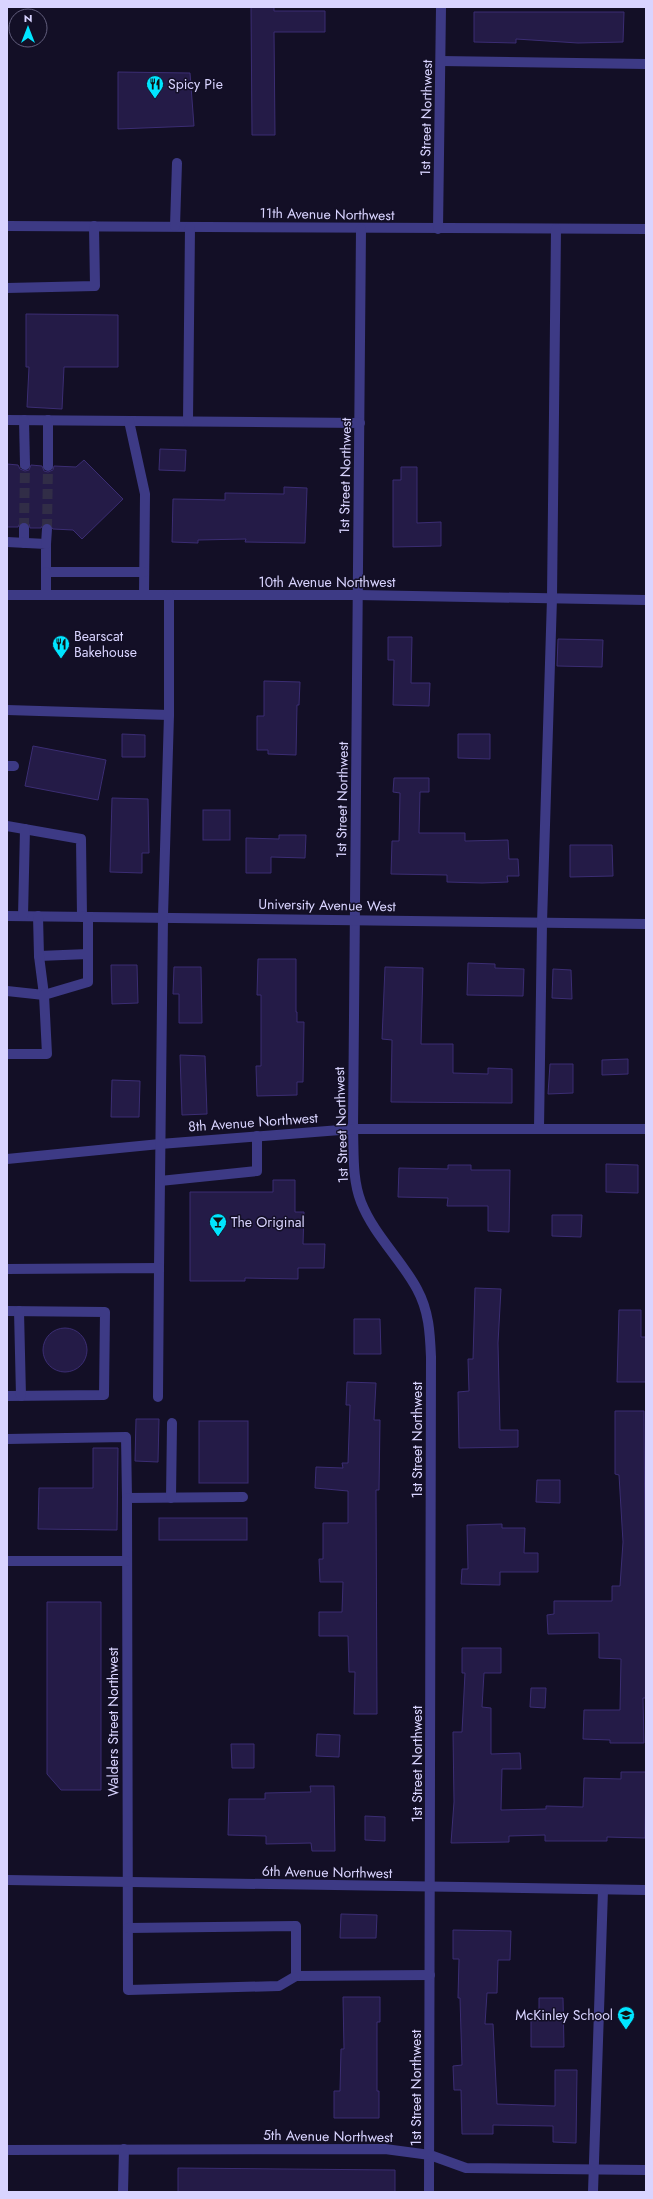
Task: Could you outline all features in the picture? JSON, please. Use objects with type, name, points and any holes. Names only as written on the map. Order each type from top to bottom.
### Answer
[{"type":"street","name":"1st Street Northwest","points":[[438,229],[441,7]]},
{"type":"street","points":[[440,61],[646,64]]},
{"type":"street","points":[[175,226],[177,163]]},
{"type":"street","name":"11th Avenue Northwest","points":[[7,226],[175,226],[361,229],[646,229]]},
{"type":"street","points":[[7,288],[95,286],[94,226]]},
{"type":"street","points":[[188,421],[190,227]]},
{"type":"street","name":"1st Street Northwest","points":[[361,229],[353,1129],[354,1168],[361,1202],[372,1225],[417,1288],[429,1325],[431,1357],[431,1888],[429,2192]]},
{"type":"street","points":[[539,1129],[542,923],[552,598],[556,229]]},
{"type":"street","points":[[7,420],[360,423]]},
{"type":"street","points":[[24,420],[25,465]]},
{"type":"street","points":[[48,420],[48,466]]},
{"type":"street","points":[[129,421],[145,494],[144,595]]},
{"type":"street","points":[[24,528],[24,543]]},
{"type":"street","points":[[46,595],[47,529]]},
{"type":"street","points":[[7,542],[46,544]]},
{"type":"street","points":[[46,572],[144,572]]},
{"type":"street","name":"10th Avenue Northwest","points":[[7,595],[358,595],[646,600]]},
{"type":"street","points":[[158,1397],[162,916],[169,715],[169,595]]},
{"type":"street","points":[[7,710],[169,715]]},
{"type":"street","points":[[7,826],[81,839],[88,954],[88,982],[44,996],[7,991]]},
{"type":"street","points":[[23,916],[25,829]]},
{"type":"street","name":"University Avenue West","points":[[7,916],[162,916],[646,924]]},
{"type":"street","points":[[7,1054],[47,1054],[44,996],[39,956],[38,916]]},
{"type":"street","points":[[39,956],[88,954]]},
{"type":"street","name":"8th Avenue Northwest","points":[[7,1159],[160,1144],[353,1129],[646,1129]]},
{"type":"street","points":[[160,1181],[257,1171],[257,1136]]},
{"type":"street","points":[[7,1269],[159,1268]]},
{"type":"street","points":[[7,1311],[105,1312],[104,1395],[7,1396]]},
{"type":"street","points":[[19,1311],[21,1396]]},
{"type":"street","points":[[171,1498],[172,1423]]},
{"type":"street","name":"Walders Street Northwest","points":[[7,1439],[126,1437],[128,1990],[278,1986],[296,1976]]},
{"type":"street","points":[[127,1498],[243,1497]]},
{"type":"street","points":[[7,1561],[126,1561]]},
{"type":"street","name":"6th Avenue Northwest","points":[[7,1880],[431,1888],[646,1890]]},
{"type":"street","points":[[593,2192],[603,1890]]},
{"type":"street","points":[[128,1928],[296,1926],[296,1976],[430,1975]]},
{"type":"street","points":[[123,2192],[124,2149]]},
{"type":"street","name":"5th Avenue Northwest","points":[[7,2150],[385,2149],[430,2155],[466,2168],[646,2170]]},
{"type":"building","points":[[251,7],[274,7],[274,11],[325,11],[325,32],[274,32],[275,135],[252,135]]},
{"type":"building","points":[[474,12],[624,12],[623,42],[578,43],[516,39],[516,43],[474,42]]},
{"type":"building","name":"Spicy Pie","points":[[118,72],[190,73],[194,126],[118,129]]},
{"type":"building","points":[[26,314],[118,315],[118,367],[64,367],[62,409],[27,407],[29,367],[26,367]]},
{"type":"building","points":[[160,449],[186,450],[185,471],[159,470]]},
{"type":"building","points":[[84,460],[123,499],[82,539],[73,530],[53,529],[48,523],[44,523],[41,528],[30,528],[29,524],[24,522],[20,523],[18,527],[7,527],[7,464],[18,465],[20,469],[25,471],[29,470],[31,465],[42,466],[44,471],[48,472],[53,470],[54,466],[76,467]]},
{"type":"building","points":[[401,467],[417,467],[417,523],[441,522],[441,546],[393,547],[393,480],[401,480]]},
{"type":"building","points":[[284,487],[307,488],[305,543],[245,542],[246,539],[198,540],[198,543],[172,542],[173,499],[225,500],[225,493],[284,494]]},
{"type":"building","points":[[388,637],[412,637],[411,683],[430,683],[429,706],[393,705],[394,660],[388,660]]},
{"type":"building","points":[[558,639],[603,640],[602,667],[557,666]]},
{"type":"building","points":[[264,681],[300,682],[299,705],[297,705],[296,755],[268,754],[268,750],[257,750],[257,716],[264,716]]},
{"type":"building","points":[[122,734],[145,735],[145,757],[122,757]]},
{"type":"building","points":[[458,734],[490,734],[490,759],[458,758]]},
{"type":"building","points":[[33,746],[106,760],[98,800],[25,786]]},
{"type":"building","points":[[394,778],[429,778],[429,792],[420,792],[419,833],[465,833],[465,841],[508,840],[509,859],[518,859],[519,876],[507,876],[508,882],[482,883],[447,882],[447,875],[391,874],[392,841],[399,841],[400,793],[393,792]]},
{"type":"building","points":[[112,798],[148,799],[149,853],[142,853],[142,873],[110,872]]},
{"type":"building","points":[[203,810],[230,810],[230,840],[203,840]]},
{"type":"building","points":[[279,835],[306,835],[305,858],[271,857],[271,873],[246,873],[246,838],[279,839]]},
{"type":"building","points":[[570,845],[612,845],[613,876],[570,877]]},
{"type":"building","points":[[258,959],[296,959],[297,1022],[304,1022],[303,1082],[297,1082],[297,1095],[257,1096],[256,1066],[261,1066],[261,995],[257,995]]},
{"type":"building","points":[[468,963],[495,964],[495,968],[524,969],[523,996],[467,995]]},
{"type":"building","points":[[111,965],[137,965],[138,1003],[112,1004]]},
{"type":"building","points":[[174,967],[201,967],[202,1023],[179,1023],[179,994],[173,994]]},
{"type":"building","points":[[385,967],[423,968],[421,1044],[453,1044],[453,1073],[488,1074],[488,1068],[512,1069],[512,1103],[391,1102],[392,1040],[382,1039]]},
{"type":"building","points":[[553,969],[571,970],[572,999],[552,998]]},
{"type":"building","points":[[180,1055],[205,1056],[207,1114],[182,1115]]},
{"type":"building","points":[[628,1059],[628,1074],[602,1075],[602,1060]]},
{"type":"building","points":[[550,1064],[573,1064],[573,1093],[548,1094]]},
{"type":"building","points":[[112,1080],[140,1081],[139,1117],[111,1117]]},
{"type":"building","points":[[606,1164],[638,1165],[638,1193],[606,1192]]},
{"type":"building","points":[[448,1165],[471,1165],[471,1170],[510,1170],[509,1232],[488,1231],[488,1206],[447,1206],[448,1198],[398,1197],[399,1168],[448,1169]]},
{"type":"building","points":[[273,1180],[295,1180],[295,1212],[304,1212],[303,1244],[325,1244],[324,1268],[298,1268],[298,1279],[245,1278],[245,1281],[190,1281],[190,1192],[273,1192]]},
{"type":"building","points":[[552,1215],[582,1215],[581,1237],[552,1236]]},
{"type":"building","points":[[475,1288],[501,1289],[498,1343],[500,1430],[518,1430],[518,1447],[459,1448],[458,1392],[469,1391],[468,1359],[473,1359]]},
{"type":"building","points":[[619,1310],[641,1310],[641,1337],[646,1337],[646,1382],[617,1382]]},
{"type":"building","points":[[354,1319],[380,1319],[381,1354],[354,1354]]},
{"type":"building","points":[[61,1328],[69,1328],[74,1329],[81,1334],[86,1341],[86,1359],[81,1366],[74,1371],[61,1372],[53,1369],[46,1362],[43,1354],[43,1346],[46,1338],[53,1331]]},
{"type":"building","points":[[347,1382],[376,1383],[374,1420],[380,1420],[379,1490],[376,1490],[377,1714],[354,1714],[355,1672],[349,1672],[348,1636],[319,1636],[319,1612],[342,1612],[343,1582],[320,1582],[319,1559],[323,1559],[323,1523],[348,1523],[348,1491],[315,1488],[316,1467],[343,1468],[342,1463],[348,1463],[350,1405],[346,1405]]},
{"type":"building","points":[[615,1411],[644,1411],[646,1698],[643,1698],[644,1743],[610,1743],[610,1740],[583,1739],[584,1710],[620,1710],[621,1659],[599,1658],[599,1633],[548,1634],[547,1615],[554,1614],[554,1601],[612,1601],[612,1586],[620,1586],[623,1542],[619,1475],[615,1474]]},
{"type":"building","points":[[136,1419],[159,1419],[158,1462],[135,1461]]},
{"type":"building","points":[[199,1421],[248,1421],[248,1483],[199,1483]]},
{"type":"building","points":[[93,1448],[118,1448],[117,1530],[38,1529],[39,1488],[93,1488]]},
{"type":"building","points":[[537,1480],[560,1480],[560,1503],[536,1502]]},
{"type":"building","points":[[159,1518],[247,1518],[247,1540],[159,1540]]},
{"type":"building","points":[[502,1524],[502,1528],[525,1528],[524,1553],[538,1553],[538,1572],[500,1572],[500,1585],[461,1584],[462,1569],[468,1569],[467,1525]]},
{"type":"building","points":[[47,1602],[101,1602],[101,1790],[61,1790],[47,1774]]},
{"type":"building","points":[[462,1648],[501,1648],[501,1673],[484,1673],[482,1707],[491,1708],[491,1754],[520,1753],[521,1769],[502,1769],[501,1810],[546,1809],[546,1806],[583,1807],[584,1778],[621,1779],[621,1772],[646,1772],[645,1838],[607,1837],[607,1841],[545,1841],[545,1835],[509,1836],[509,1842],[451,1843],[454,1802],[453,1732],[462,1732],[465,1673],[462,1673]]},
{"type":"building","points":[[531,1688],[546,1688],[545,1708],[530,1707]]},
{"type":"building","points":[[317,1734],[340,1735],[339,1757],[316,1756]]},
{"type":"building","points":[[231,1744],[254,1744],[254,1768],[232,1768]]},
{"type":"building","points":[[310,1786],[334,1786],[335,1851],[312,1851],[311,1843],[266,1844],[266,1836],[228,1835],[229,1799],[265,1799],[265,1793],[311,1792]]},
{"type":"building","points":[[365,1816],[385,1817],[385,1841],[365,1840]]},
{"type":"building","points":[[341,1914],[377,1915],[376,1938],[340,1938]]},
{"type":"building","points":[[453,1930],[511,1931],[510,1960],[498,1960],[497,1993],[487,1993],[485,2024],[493,2024],[497,2104],[555,2106],[555,2070],[577,2070],[576,2143],[553,2142],[553,2126],[493,2125],[493,2134],[462,2134],[461,2090],[454,2090],[453,2066],[462,2065],[460,1998],[458,1998],[459,1959],[453,1959]]},
{"type":"building","points":[[343,1997],[380,1997],[380,2022],[377,2022],[377,2091],[379,2091],[379,2118],[334,2118],[334,2091],[340,2091],[341,2049],[344,2049]]},
{"type":"building","points":[[539,1998],[563,1998],[564,2047],[531,2047],[531,2020],[539,2020]]},
{"type":"building","points":[[178,2168],[395,2170],[395,2192],[178,2192]]},
{"type":"tunnel","points":[[24,528],[25,465]]},
{"type":"tunnel","points":[[47,529],[48,466]]},
{"type":"place","name":"Spicy Pie","points":[[155,99]]},
{"type":"place","name":"Bearscat Bakehouse","points":[[61,659]]},
{"type":"place","name":"The Original","points":[[218,1237]]},
{"type":"place","name":"McKinley School","points":[[626,2030]]}]
